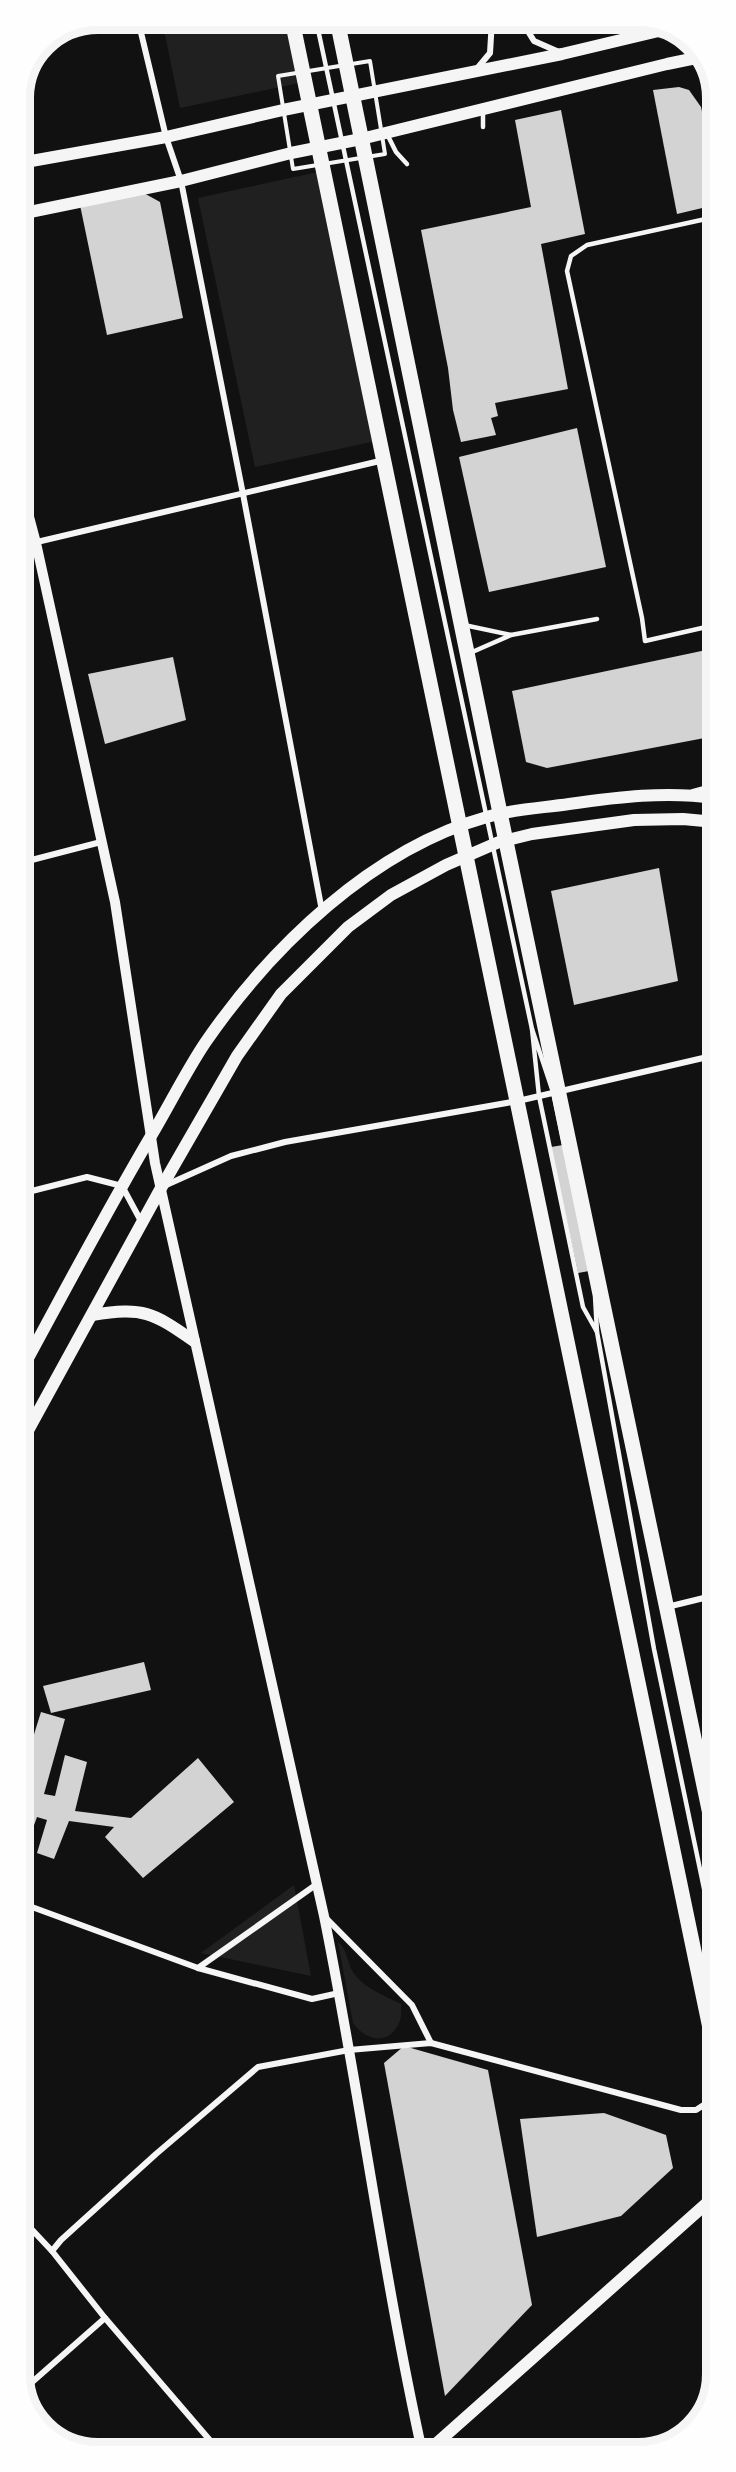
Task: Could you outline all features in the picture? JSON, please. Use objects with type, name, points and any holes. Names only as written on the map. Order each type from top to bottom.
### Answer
[{"type":"main road","points":[[294,30],[706,2009]]},
{"type":"main road","points":[[339,30],[468,653],[498,843],[556,1091],[706,1796]]},
{"type":"main road","points":[[30,161],[166,137],[332,100],[562,54],[655,32]]},
{"type":"main road","points":[[30,212],[180,182],[693,59]]},
{"type":"main road","points":[[30,1355],[122,1186],[205,1044],[253,981],[322,911],[355,884],[389,862],[460,826],[493,815],[624,796],[680,795],[706,797]]},
{"type":"main road","points":[[30,1426],[161,1188],[237,1056],[281,994],[322,951],[372,908],[425,876],[498,843],[532,834],[634,820],[706,821]]},
{"type":"main road","points":[[92,1315],[140,1312],[159,1317],[194,1341]]},
{"type":"main road","points":[[438,2442],[706,2204]]},
{"type":"street","points":[[140,30],[166,137],[180,182],[243,494],[322,911]]},
{"type":"street","points":[[475,71],[490,53],[491,30]]},
{"type":"street","points":[[527,30],[534,41],[562,54]]},
{"type":"street","points":[[30,544],[385,460]]},
{"type":"street","points":[[30,520],[115,902],[155,1163],[340,1993],[399,2348],[420,2442]]},
{"type":"street","points":[[680,795],[706,788]]},
{"type":"street","points":[[30,860],[101,842]]},
{"type":"street","points":[[161,1188],[231,1156],[285,1142],[518,1101],[706,1057]]},
{"type":"street","points":[[30,1191],[87,1177],[122,1186],[142,1223]]},
{"type":"street","points":[[666,1607],[706,1597]]},
{"type":"street","points":[[198,1968],[317,1884]]},
{"type":"street","points":[[30,1906],[198,1968],[312,1999],[340,1993]]},
{"type":"street","points":[[324,1916],[412,2005],[431,2043]]},
{"type":"street","points":[[52,2251],[61,2240],[156,2154],[258,2067],[349,2050],[431,2043],[681,2110],[696,2110],[706,2104]]},
{"type":"street","points":[[30,2228],[211,2442]]},
{"type":"street","points":[[31,2383],[105,2318]]},
{"type":"lane","points":[[318,30],[341,143],[493,815]]},
{"type":"lane","points":[[483,109],[483,127]]},
{"type":"lane","points":[[387,133],[396,152],[407,164]]},
{"type":"lane","points":[[706,219],[587,245],[571,256],[567,271],[642,618],[645,641],[706,627]]},
{"type":"lane","points":[[468,653],[511,635],[597,619]]},
{"type":"lane","points":[[462,625],[511,635]]},
{"type":"lane","points":[[498,843],[532,1029],[539,1096],[583,1307],[597,1332]]},
{"type":"lane","points":[[532,1029],[556,1091],[595,1296],[597,1332],[654,1649],[706,1898]]},
{"type":"shaded area","points":[[164,30],[288,30],[299,83],[180,108]]},
{"type":"shaded area","points":[[318,172],[376,441],[255,467],[198,198]]},
{"type":"shaded area","points":[[294,1885],[311,1976],[201,1953]]},
{"type":"shaded area","points":[[338,1942],[344,1949],[351,1968],[362,1982],[374,1991],[401,2004],[400,2021],[389,2035],[383,2038],[370,2037],[353,2023]]},
{"type":"building","points":[[679,87],[689,90],[701,107],[706,129],[706,207],[677,214],[653,90]]},
{"type":"building","points":[[561,110],[585,234],[541,244],[568,389],[495,403],[498,416],[491,418],[496,435],[461,442],[453,410],[448,368],[421,230],[531,207],[515,120]]},
{"type":"building","points":[[140,191],[160,202],[183,318],[107,335],[80,205]]},
{"type":"building","points":[[577,428],[606,567],[489,592],[459,457]]},
{"type":"building","points":[[706,650],[706,738],[547,768],[526,762],[512,691]]},
{"type":"building","points":[[173,657],[186,720],[105,744],[88,674]]},
{"type":"building","points":[[659,868],[678,981],[574,1005],[551,891]]},
{"type":"building","points":[[563,1145],[589,1271],[578,1273],[551,1147]]},
{"type":"building","points":[[144,1662],[151,1690],[51,1713],[43,1686]]},
{"type":"building","points":[[41,1712],[65,1719],[44,1794],[55,1796],[65,1755],[87,1762],[75,1811],[131,1818],[198,1758],[234,1802],[143,1878],[105,1837],[114,1827],[69,1821],[54,1859],[37,1853],[47,1820],[37,1817],[30,1836],[30,1747]]},
{"type":"building","points":[[404,2046],[488,2070],[532,2305],[445,2396],[384,2063]]},
{"type":"building","points":[[604,2113],[666,2135],[673,2168],[621,2216],[537,2237],[520,2119]]}]
